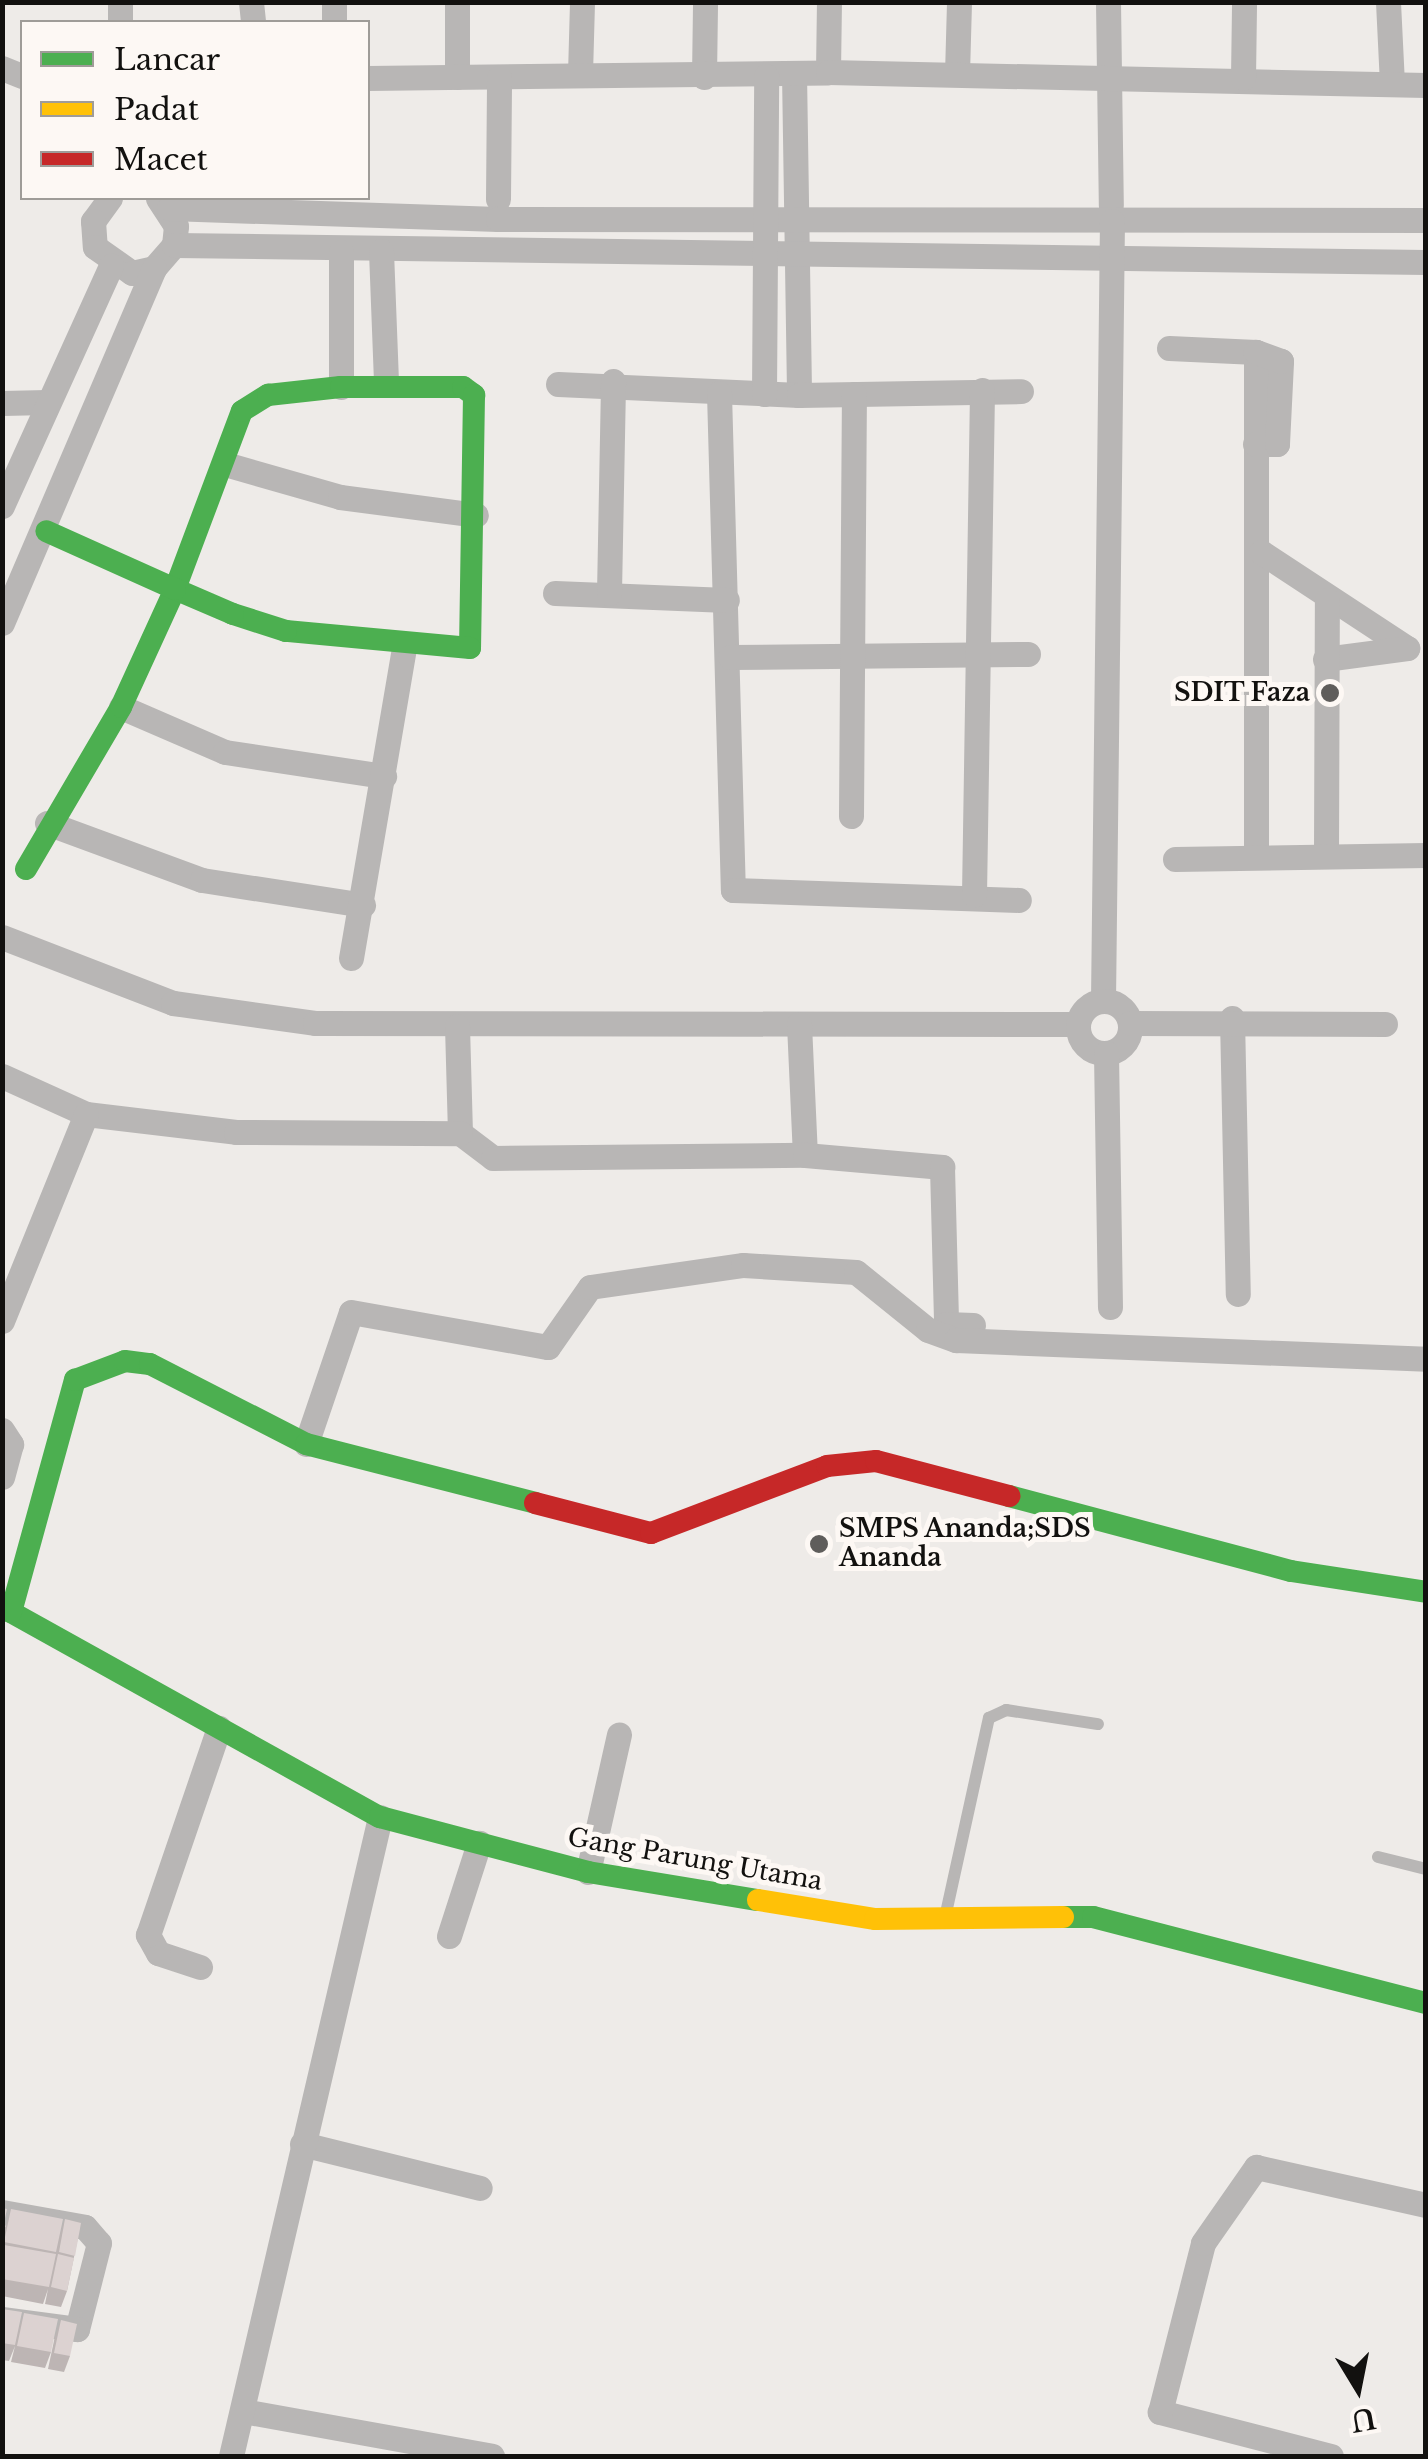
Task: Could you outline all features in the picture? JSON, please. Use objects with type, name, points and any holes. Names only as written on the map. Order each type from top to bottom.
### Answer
[{"type":"street","points":[[457,2],[457,77]]},
{"type":"street","points":[[580,74],[582,2]]},
{"type":"street","points":[[704,77],[705,2]]},
{"type":"street","points":[[828,72],[829,2]]},
{"type":"street","points":[[958,74],[959,2]]},
{"type":"street","points":[[2,937],[173,1003],[316,1023],[1078,1024],[1103,1001],[1112,213],[1108,2]]},
{"type":"street","points":[[1243,78],[1244,2]]},
{"type":"street","points":[[1388,2],[1392,84]]},
{"type":"street","points":[[370,78],[580,74],[704,77],[828,72],[1243,78],[1426,85]]},
{"type":"street","points":[[794,74],[798,395]]},
{"type":"street","points":[[764,394],[766,76]]},
{"type":"street","points":[[498,78],[498,199]]},
{"type":"street","points":[[106,200],[93,221],[94,247],[111,266],[154,268]]},
{"type":"street","points":[[174,245],[163,203],[798,220],[1112,213],[1426,220]]},
{"type":"street","points":[[174,245],[798,260],[1426,262]]},
{"type":"street","points":[[2,623],[46,531],[154,268],[174,245]]},
{"type":"street","points":[[381,251],[386,384]]},
{"type":"street","points":[[341,252],[341,387]]},
{"type":"street","points":[[2,506],[111,266]]},
{"type":"street","points":[[1169,348],[1256,352],[1281,361],[1278,444],[1255,444],[1262,552],[1256,854]]},
{"type":"street","points":[[609,593],[613,381]]},
{"type":"street","points":[[558,384],[613,381],[719,393],[798,395],[1021,391]]},
{"type":"street","points":[[26,869],[47,823],[121,707],[176,589],[251,402],[386,384],[474,395],[476,515],[470,648],[404,646],[286,631],[176,589],[46,531]]},
{"type":"street","points":[[974,895],[982,659],[982,390]]},
{"type":"street","points":[[719,393],[730,658],[733,890],[974,895],[1018,900]]},
{"type":"street","points":[[851,816],[854,394]]},
{"type":"street","points":[[2,403],[47,402]]},
{"type":"street","points":[[225,464],[340,497],[476,515]]},
{"type":"street","points":[[1262,552],[1327,600],[1407,648],[1325,659]]},
{"type":"street","points":[[555,594],[727,600]]},
{"type":"street","points":[[1326,853],[1327,600]]},
{"type":"street","points":[[351,958],[404,646]]},
{"type":"street","points":[[730,658],[851,661],[982,659],[1028,654]]},
{"type":"street","points":[[121,707],[225,752],[384,776]]},
{"type":"street","points":[[47,823],[202,880],[363,904]]},
{"type":"street","points":[[1175,860],[1256,854],[1426,855]]},
{"type":"street","points":[[1103,1001],[1130,1023],[1232,1018],[1385,1024]]},
{"type":"street","points":[[1232,1018],[1238,1294]]},
{"type":"street","points":[[1106,1053],[1124,1043],[1130,1023]]},
{"type":"street","points":[[799,1024],[805,1155]]},
{"type":"street","points":[[1078,1024],[1086,1044],[1106,1053]]},
{"type":"street","points":[[457,1026],[460,1133]]},
{"type":"street","points":[[1106,1053],[1110,1306]]},
{"type":"street","points":[[2,1076],[86,1114],[236,1132],[460,1133],[493,1158],[805,1155],[942,1166],[946,1324],[1032,1326]]},
{"type":"street","points":[[2,1321],[86,1114]]},
{"type":"street","points":[[306,1444],[351,1312],[548,1346],[590,1287],[742,1265],[856,1272],[928,1330],[956,1340],[1426,1359]]},
{"type":"street","points":[[7,1610],[75,1380],[88,1369],[150,1364],[306,1444],[652,1534],[827,1466],[876,1462],[1290,1571],[1426,1592]]},
{"type":"street","points":[[2,1430],[12,1444],[2,1478]]},
{"type":"street","name":"Gang Parung Utama","points":[[7,1610],[380,1817],[588,1872],[875,1919],[1093,1918],[1426,2004]]},
{"type":"street","points":[[200,1967],[158,1953],[148,1935],[219,1728]]},
{"type":"street","points":[[588,1872],[619,1734]]},
{"type":"street","points":[[232,2456],[380,1817]]},
{"type":"street","points":[[449,1936],[479,1843]]},
{"type":"street","points":[[302,2144],[480,2188]]},
{"type":"street","points":[[1331,2456],[1160,2412],[1203,2243],[1256,2166],[1426,2206]]},
{"type":"street","points":[[2,2212],[84,2226],[99,2238],[77,2329],[2,2319]]},
{"type":"street","points":[[242,2411],[492,2456]]},
{"type":"lane","points":[[944,1920],[988,1718],[1006,1710],[1098,1724]]},
{"type":"lane","points":[[1378,1858],[1426,1869]]},
{"type":"building","points":[[11,2209],[63,2219],[56,2252],[4,2242]]},
{"type":"building","points":[[65,2219],[81,2223],[75,2256],[59,2252]]},
{"type":"building","points":[[4,2245],[56,2254],[49,2287],[2,2279]]},
{"type":"building","points":[[58,2254],[74,2258],[67,2291],[51,2287]]},
{"type":"building","points":[[2,2309],[22,2312],[15,2345],[2,2343]]},
{"type":"building","points":[[24,2313],[58,2319],[51,2352],[17,2346]]},
{"type":"building","points":[[61,2320],[77,2324],[70,2356],[54,2353]]},
{"type":"traffic: fast","points":[[26,869],[121,707],[175,589],[242,411],[268,395],[341,387],[463,387],[474,395],[470,648],[286,631],[233,614],[175,589],[46,531]]},
{"type":"traffic: fast","points":[[11,1612],[75,1380],[125,1361],[150,1364],[306,1444],[535,1503]]},
{"type":"traffic: fast","points":[[1009,1496],[1291,1571],[1426,1592]]},
{"type":"traffic: fast","points":[[2,1607],[380,1817],[588,1872],[758,1900]]},
{"type":"traffic: fast","points":[[1063,1917],[1093,1917],[1426,2003]]},
{"type":"traffic: slow","points":[[758,1900],[875,1919],[1063,1917]]},
{"type":"traffic: jam","points":[[535,1503],[651,1533],[827,1466],[876,1461],[1009,1496]]},
{"type":"place","name":"SDIT Faza","points":[[1330,693]]},
{"type":"place","name":"SMPS Ananda;SDS Ananda","points":[[819,1544]]}]
